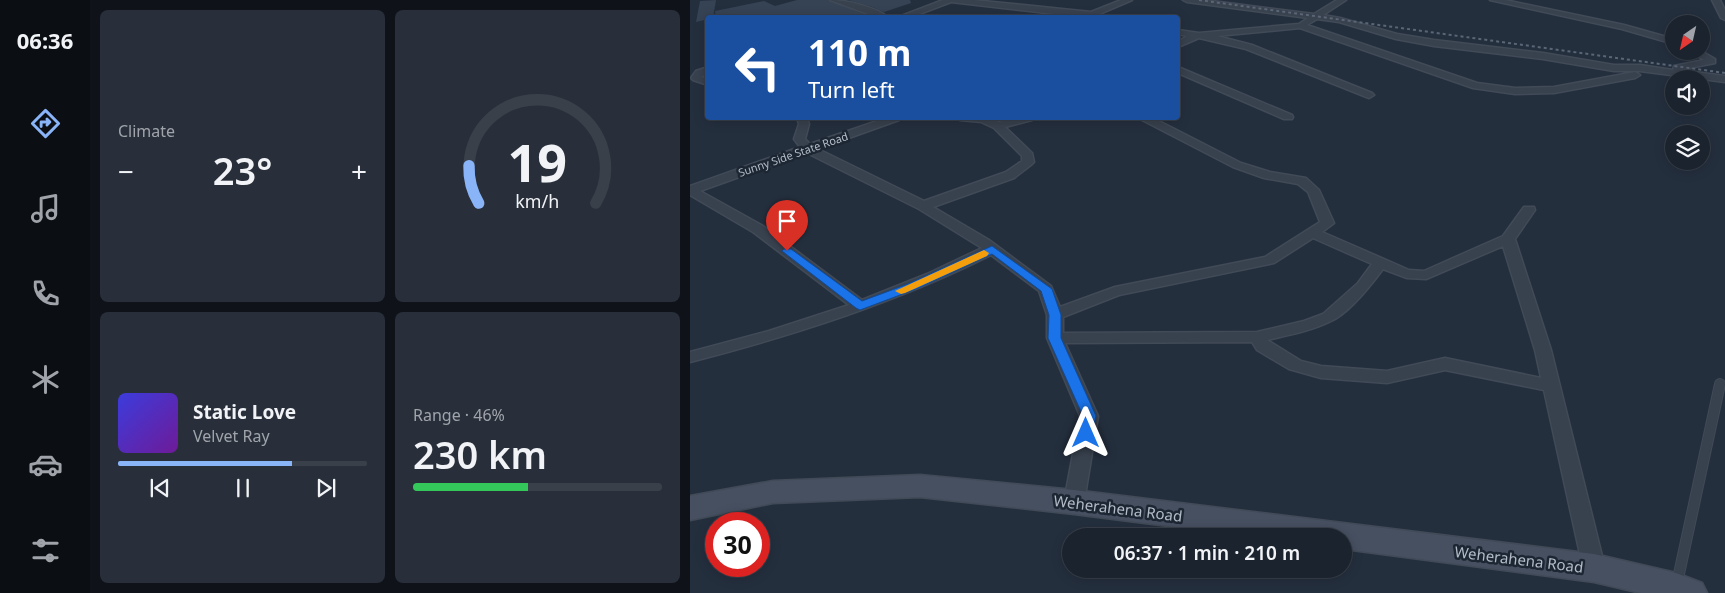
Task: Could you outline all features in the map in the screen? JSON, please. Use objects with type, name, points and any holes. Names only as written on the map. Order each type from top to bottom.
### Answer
[{"type":"main road","name":"Weherahena Road","points":[[690,508],[773,492],[920,486],[1074,502],[1594,568],[1684,590]]},
{"type":"street","points":[[834,0],[880,15]]},
{"type":"street","points":[[908,15],[950,0],[1100,15]]},
{"type":"street","points":[[1092,14],[1128,0]]},
{"type":"street","points":[[1188,0],[1349,22],[1384,34],[1434,43],[1543,56],[1614,68],[1662,70],[1725,79]]},
{"type":"street","points":[[1300,26],[1342,0]]},
{"type":"street","points":[[1494,0],[1624,27],[1665,39]]},
{"type":"street","points":[[1716,0],[1725,18]]},
{"type":"street","points":[[1180,45],[1193,36],[1300,26],[1476,86],[1515,91],[1554,90],[1712,61],[1710,60]]},
{"type":"street","points":[[1180,33],[1214,38],[1249,47],[1368,95]]},
{"type":"street","points":[[1691,65],[1725,69]]},
{"type":"street","points":[[705,71],[699,73],[696,78],[705,81]]},
{"type":"street","points":[[1180,71],[1288,117]]},
{"type":"street","points":[[803,120],[804,124],[799,139],[807,148],[923,206],[992,249],[1046,289],[1055,315],[1054,338],[1089,416],[1074,502]]},
{"type":"street","name":"Sunny Side State Road","points":[[690,190],[890,120]]},
{"type":"street","points":[[923,206],[1010,175],[1028,162],[1028,155],[998,126],[984,120]]},
{"type":"street","points":[[998,126],[1020,120]]},
{"type":"street","points":[[1055,315],[1115,291],[1269,260],[1327,223],[1313,190],[1302,181],[1268,175],[1237,165],[1150,120]]},
{"type":"street","points":[[690,190],[758,229],[860,306]]},
{"type":"street","points":[[1313,233],[1407,274],[1426,275],[1508,238],[1529,210]]},
{"type":"street","points":[[1508,238],[1543,350],[1594,568]]},
{"type":"street","points":[[690,356],[759,340],[860,306],[912,286],[992,249]]},
{"type":"street","points":[[1054,338],[1257,337],[1309,325],[1328,317],[1363,286],[1381,262]]},
{"type":"street","points":[[1257,337],[1263,346],[1295,365],[1321,372],[1387,377],[1445,364],[1551,386]]},
{"type":"lane","points":[[1684,590],[1720,384]]},
{"type":"building","points":[[716,0],[714,15],[705,15],[705,20],[696,22],[700,1]]},
{"type":"building","points":[[797,0],[828,0],[866,15],[716,15],[715,11],[764,1],[775,6]]},
{"type":"building","points":[[848,0],[910,0],[911,3],[884,12]]},
{"type":"railway","points":[[1199,0],[1725,73]]},
{"type":"slow traffic","points":[[901,291],[984,253]]},
{"type":"route","points":[[787,251],[860,306],[912,286],[992,249],[1046,289],[1055,315],[1054,338],[1089,416],[1086,433]]}]
